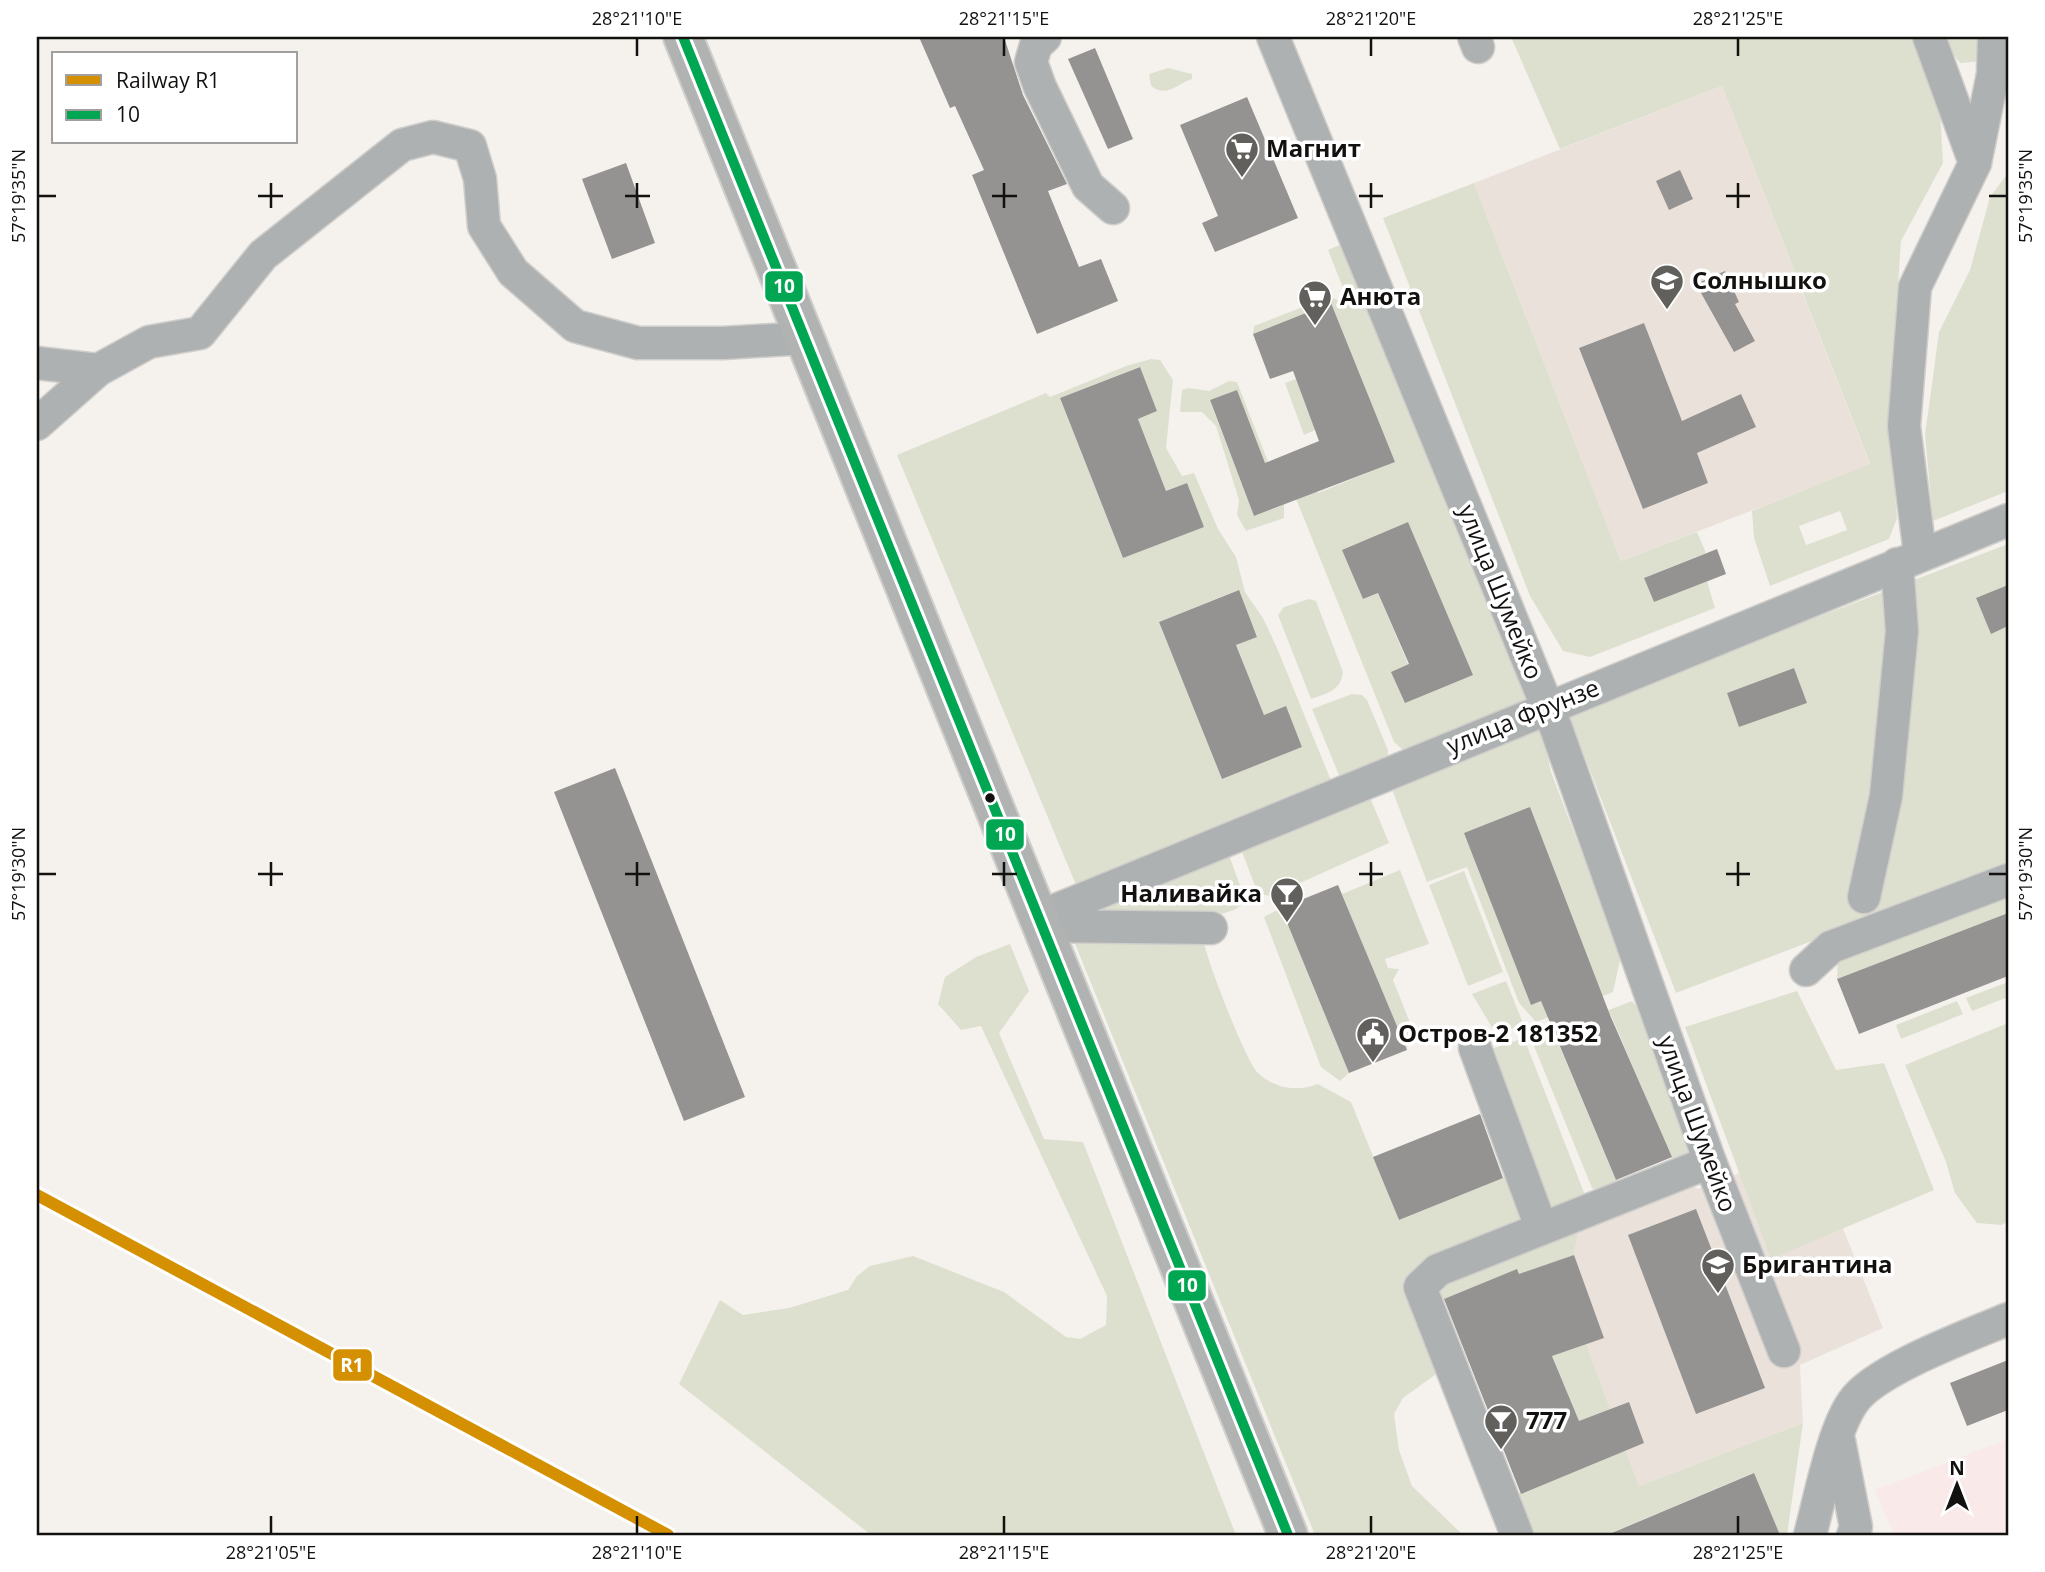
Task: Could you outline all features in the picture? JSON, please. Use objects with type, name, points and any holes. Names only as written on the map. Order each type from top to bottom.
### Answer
[{"type":"main road","points":[[683,37],[807,338],[1288,1535]]},
{"type":"street","points":[[1045,37],[1035,45],[1031,62],[1040,87],[1088,186],[1113,208]]},
{"type":"street","name":"улица Шумейко","points":[[1273,37],[1548,708],[1710,1162],[1784,1351]]},
{"type":"street","points":[[1930,37],[1975,163]]},
{"type":"street","points":[[1864,897],[1887,782],[1902,631],[1908,559],[1904,426],[1915,288],[1975,163],[1993,74],[1994,37]]},
{"type":"street","points":[[37,424],[98,370],[149,342],[200,333],[263,255],[402,145],[433,137],[470,146],[480,179],[484,226],[513,272],[576,326],[638,343],[723,343],[807,338]]},
{"type":"street","points":[[37,363],[98,370]]},
{"type":"street","name":"улица Фрунзе","points":[[1041,921],[1548,708],[2008,520]]},
{"type":"street","points":[[1806,970],[1831,947],[2008,880]]},
{"type":"street","points":[[1041,921],[1211,928]]},
{"type":"street","points":[[1475,1048],[1541,1227]]},
{"type":"street","points":[[1517,1535],[1420,1287],[1438,1270],[1710,1162]]},
{"type":"street","points":[[1810,1535],[1838,1437],[1853,1401],[1878,1378],[2008,1319]]},
{"type":"street","points":[[1838,1437],[1856,1527],[1853,1535]]},
{"type":"shaded area","name":"Солнышко","points":[[1722,86],[1870,465],[1621,561],[1474,183]]},
{"type":"shaded area","name":"Бригантина","points":[[1810,1146],[1883,1328],[1800,1365],[1803,1423],[1639,1486],[1554,1262],[1574,1255],[1580,1220],[1681,1180],[1698,1189]]},
{"type":"shaded area","points":[[2008,1439],[2008,1535],[1894,1535],[1875,1490]]},
{"type":"green space","points":[[1511,37],[1922,37],[1940,108],[1943,163],[1901,241],[1889,419],[1897,518],[1889,539],[1770,586],[1754,538],[1752,511],[1870,464],[1722,86],[1560,149]],"holes":[[[1840,511],[1847,530],[1806,545],[1799,526]]]},
{"type":"green space","points":[[1940,37],[1984,37],[1984,61],[1960,63]]},
{"type":"green space","points":[[1168,68],[1192,74],[1192,79],[1162,91],[1151,86],[1149,74]]},
{"type":"green space","points":[[2008,173],[2008,491],[1933,521],[1925,435],[1939,332],[1970,270],[1990,197]]},
{"type":"green space","points":[[1474,183],[1621,561],[1697,532],[1706,553],[1644,578],[1654,602],[1707,581],[1715,608],[1590,657],[1563,651],[1530,596],[1383,218]]},
{"type":"green space","points":[[1351,240],[1535,687],[1528,702],[1414,750],[1403,750],[1394,742],[1280,459],[1300,449],[1318,493],[1394,462],[1331,303],[1253,334],[1254,326],[1328,297],[1349,303],[1328,250]],"holes":[[[1408,522],[1472,675],[1408,664],[1378,593],[1363,599],[1343,550]]]},
{"type":"green space","points":[[1151,359],[1160,360],[1173,380],[1166,448],[1182,476],[1194,473],[1218,529],[1236,557],[1245,592],[1263,618],[1277,648],[1332,783],[1076,885],[897,455],[1046,393],[1050,397],[1126,366]],"holes":[[[1139,367],[1157,411],[1138,419],[1166,491],[1204,526],[1123,558],[1060,398]],[[1238,590],[1257,636],[1236,645],[1264,715],[1286,707],[1302,747],[1222,779],[1159,622]]]},
{"type":"green space","points":[[1296,379],[1315,430],[1304,435],[1285,383]]},
{"type":"green space","points":[[1229,381],[1237,382],[1284,503],[1284,518],[1246,531],[1237,515],[1239,500],[1216,426],[1202,412],[1180,412],[1182,390],[1189,388],[1209,391]],"holes":[[[1237,390],[1281,506],[1254,516],[1210,401]]]},
{"type":"green space","points":[[2008,544],[2008,585],[1976,599],[1991,633],[2008,626],[2008,866],[1676,993],[1568,713]],"holes":[[[1794,668],[1806,703],[1739,727],[1727,693]]]},
{"type":"green space","points":[[1309,599],[1316,601],[1343,672],[1336,687],[1311,699],[1278,615],[1284,607]]},
{"type":"green space","points":[[1352,694],[1362,695],[1367,700],[1388,750],[1388,759],[1341,780],[1312,709]]},
{"type":"green space","points":[[1541,726],[1551,772],[1621,956],[1613,992],[1536,1022],[1519,1003],[1467,867],[1427,882],[1390,784]]},
{"type":"green space","points":[[1369,795],[1389,843],[1271,896],[1258,894],[1241,849]]},
{"type":"green space","points":[[1229,855],[1246,902],[1234,910],[1209,918],[1203,938],[1227,1008],[1258,1073],[1272,1083],[1286,1088],[1318,1084],[1351,1102],[1399,1220],[1507,1176],[1534,1238],[1580,1220],[1574,1255],[1555,1262],[1639,1486],[1803,1423],[1787,1535],[1780,1535],[1753,1473],[1606,1535],[1517,1535],[1450,1364],[1403,1398],[1394,1414],[1399,1450],[1412,1486],[1463,1535],[1315,1535],[1067,924]],"holes":[[[1517,1270],[1596,1463],[1518,1494],[1440,1301]]]},
{"type":"green space","points":[[1400,870],[1429,944],[1385,959],[1388,968],[1399,969],[1393,980],[1409,1020],[1407,1050],[1342,894]]},
{"type":"green space","points":[[1464,871],[1503,972],[1468,986],[1429,885]]},
{"type":"green space","points":[[2008,886],[2008,913],[1837,979],[1838,950]]},
{"type":"green space","points":[[1281,908],[1349,1073],[1340,1081],[1321,1067],[1264,917]]},
{"type":"green space","points":[[1010,944],[1029,991],[999,1033],[1044,1139],[1083,1142],[1236,1535],[871,1535],[679,1384],[720,1300],[743,1315],[789,1308],[848,1290],[857,1276],[870,1266],[913,1256],[1004,1292],[1066,1337],[1080,1339],[1106,1325],[1107,1296],[981,1026],[961,1030],[938,1004],[945,977],[976,957]]},
{"type":"green space","points":[[1506,981],[1525,1028],[1493,1029],[1472,994]]},
{"type":"green space","points":[[2008,982],[2008,997],[1972,1011],[1966,998]]},
{"type":"green space","points":[[1797,991],[1836,1070],[1884,1063],[1934,1190],[1771,1259],[1685,1027]]},
{"type":"green space","points":[[1632,1001],[1651,1024],[1699,1152],[1613,1197],[1592,1188],[1534,1046],[1544,1035]],"holes":[[[1611,1015],[1674,1164],[1619,1187],[1556,1038]]]},
{"type":"green space","points":[[1957,1001],[1963,1014],[1901,1039],[1896,1025]]},
{"type":"green space","points":[[2008,1023],[2008,1222],[2001,1225],[1977,1223],[1955,1193],[1946,1162],[1905,1065]]},
{"type":"green space","points":[[1524,1038],[1585,1195],[1546,1219],[1482,1052]]},
{"type":"building","points":[[919,37],[1004,37],[1023,95],[1067,184],[1048,191],[1079,267],[1101,259],[1118,301],[1037,334],[972,175],[984,170],[955,106],[950,108]]},
{"type":"building","points":[[1095,48],[1133,139],[1108,149],[1068,59]]},
{"type":"building","name":"Магнит","points":[[1247,97],[1298,218],[1215,252],[1202,223],[1218,216],[1180,125]]},
{"type":"building","points":[[626,163],[655,243],[612,259],[582,179]]},
{"type":"building","points":[[1680,170],[1693,199],[1669,210],[1656,181]]},
{"type":"building","points":[[1725,271],[1739,302],[1735,304],[1755,341],[1734,352],[1696,284]]},
{"type":"building","points":[[1331,303],[1395,462],[1254,516],[1210,400],[1237,390],[1265,463],[1319,441],[1293,371],[1270,379],[1253,334]]},
{"type":"building","points":[[1644,323],[1682,421],[1741,394],[1756,427],[1697,453],[1708,483],[1643,509],[1579,348]]},
{"type":"building","points":[[1140,367],[1157,411],[1138,419],[1166,491],[1187,483],[1204,527],[1123,558],[1060,398]]},
{"type":"building","points":[[1408,522],[1473,675],[1405,703],[1391,672],[1409,664],[1378,593],[1363,599],[1342,550]]},
{"type":"building","points":[[1717,549],[1726,574],[1654,602],[1644,578]]},
{"type":"building","points":[[2008,585],[2008,626],[1991,634],[1976,598]]},
{"type":"building","points":[[1239,590],[1257,637],[1236,645],[1264,715],[1286,706],[1302,747],[1222,779],[1159,622]]},
{"type":"building","points":[[1794,668],[1807,703],[1739,727],[1727,693]]},
{"type":"building","points":[[615,768],[745,1097],[684,1121],[554,792]]},
{"type":"building","points":[[1530,807],[1610,1015],[1672,1157],[1616,1180],[1541,1001],[1531,1005],[1464,833]]},
{"type":"building","points":[[1338,885],[1407,1050],[1349,1073],[1281,908]]},
{"type":"building","points":[[2008,913],[2008,976],[1859,1034],[1837,979]]},
{"type":"building","points":[[1480,1114],[1503,1178],[1399,1220],[1373,1157]]},
{"type":"building","points":[[1696,1209],[1765,1388],[1696,1414],[1628,1235]]},
{"type":"building","points":[[1574,1255],[1604,1338],[1552,1356],[1579,1421],[1629,1402],[1644,1443],[1521,1494],[1444,1299],[1517,1269],[1519,1274]]},
{"type":"building","points":[[2008,1360],[2008,1410],[1967,1426],[1950,1383]]},
{"type":"building","points":[[1754,1473],[1780,1535],[1607,1535]]},
{"type":"rail line","name":"R1","points":[[37,1195],[668,1535]]},
{"type":"transit line","name":"10","points":[[683,37],[1288,1535]]},
{"type":"place","name":"Магнит","points":[[1242,179]]},
{"type":"place","name":"Солнышко","points":[[1667,311]]},
{"type":"place","name":"Анюта","points":[[1315,327]]},
{"type":"place","name":"Наливайка","points":[[1287,924]]},
{"type":"place","name":"Остров-2 181352","points":[[1373,1064]]},
{"type":"place","name":"Бригантина","points":[[1718,1295]]},
{"type":"place","name":"777","points":[[1501,1451]]}]
